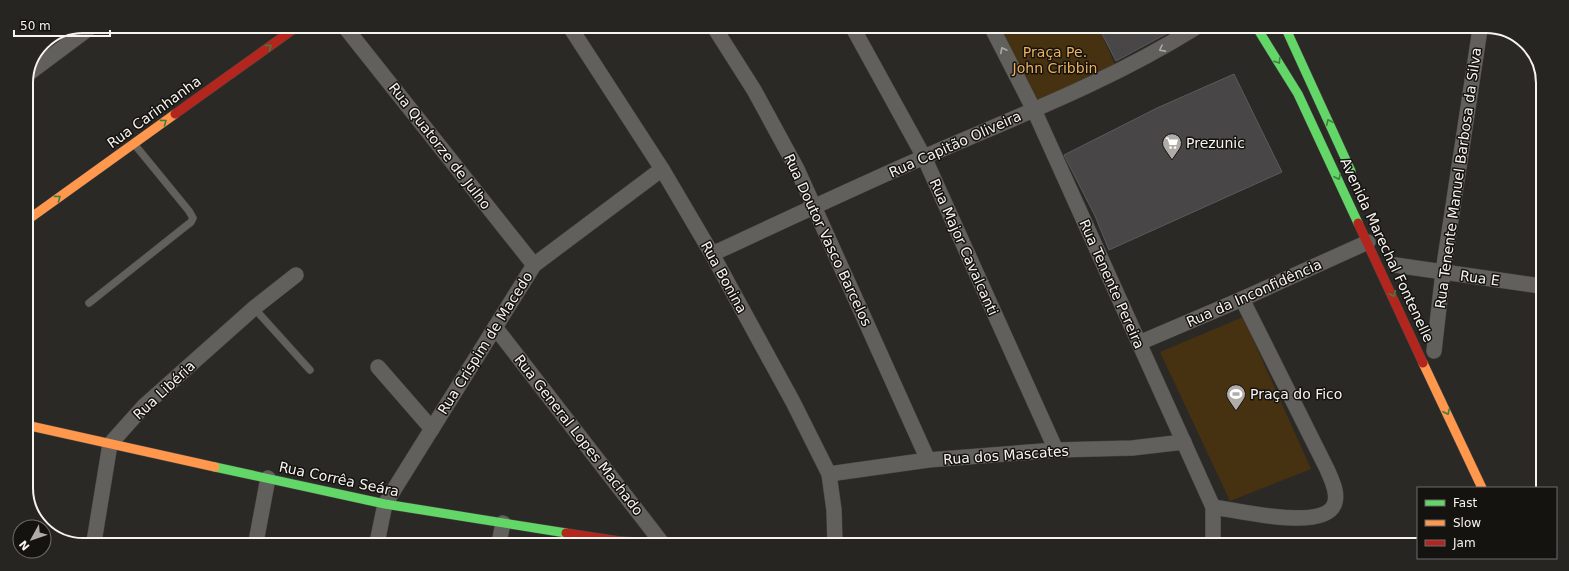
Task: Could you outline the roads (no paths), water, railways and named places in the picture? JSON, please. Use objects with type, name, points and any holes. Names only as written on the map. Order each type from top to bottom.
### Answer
[{"type":"street","points":[[36,68],[82,33]]},
{"type":"street","name":"Rua Carinhanha","points":[[33,216],[288,33]]},
{"type":"street","name":"Rua Quatorze de Julho","points":[[351,33],[534,265]]},
{"type":"street","name":"Rua Bonina","points":[[574,33],[662,169],[712,254],[793,402],[829,474],[834,510],[835,538]]},
{"type":"street","name":"Rua Doutor Vasco Barcelos","points":[[718,33],[771,120],[797,169],[928,460]]},
{"type":"street","name":"Rua Major Cavalcanti","points":[[856,33],[924,157],[1056,450]]},
{"type":"street","name":"Rua Tenente Pereira","points":[[995,33],[1034,110],[1214,507],[1213,538]]},
{"type":"street","name":"Rua Capitão Oliveira","points":[[712,254],[814,206],[1034,110],[1165,47],[1187,33]]},
{"type":"street","name":"Avenida Marechal Fontenelle","points":[[1260,33],[1298,94],[1482,487]]},
{"type":"street","name":"Avenida Marechal Fontenelle","points":[[1288,33],[1355,179]]},
{"type":"street","name":"Rua Tenente Manuel Barbosa da Silva","points":[[1435,354],[1443,272],[1479,33]]},
{"type":"street","name":"Rua Crispim de Macedo","points":[[378,538],[385,504],[534,265],[662,169]]},
{"type":"street","name":"Rua da Inconfidência","points":[[1139,344],[1368,242]]},
{"type":"street","name":"Rua E","points":[[1395,265],[1536,285]]},
{"type":"street","name":"Rua Libéria","points":[[110,444],[144,406],[254,308],[296,275]]},
{"type":"street","points":[[1214,507],[1282,518],[1303,518],[1318,517],[1327,513],[1335,504],[1334,488],[1327,469],[1242,299]]},
{"type":"street","name":"Rua General Lopes Machado","points":[[495,327],[658,538]]},
{"type":"street","name":"Avenida Marechal Fontenelle","points":[[1427,337],[1435,354]]},
{"type":"street","points":[[378,367],[432,428]]},
{"type":"street","name":"Rua Corrêa Seára","points":[[33,427],[385,504],[594,538]]},
{"type":"street","name":"Rua dos Mascates","points":[[829,474],[928,460],[1056,450],[1132,448],[1184,442]]},
{"type":"street","points":[[95,538],[110,444]]},
{"type":"street","points":[[257,538],[268,478]]},
{"type":"street","points":[[500,538],[503,523]]},
{"type":"lane","points":[[89,303],[191,222],[193,218],[189,211],[134,144]]},
{"type":"lane","points":[[254,308],[310,370]]},
{"type":"place","name":"Prezunic","points":[[1172,160]]},
{"type":"place","name":"Praça do Fico","points":[[1236,411]]},
{"type":"park label","name":"Praça Pe. John Cribbin","points":[[1055,60]]}]
